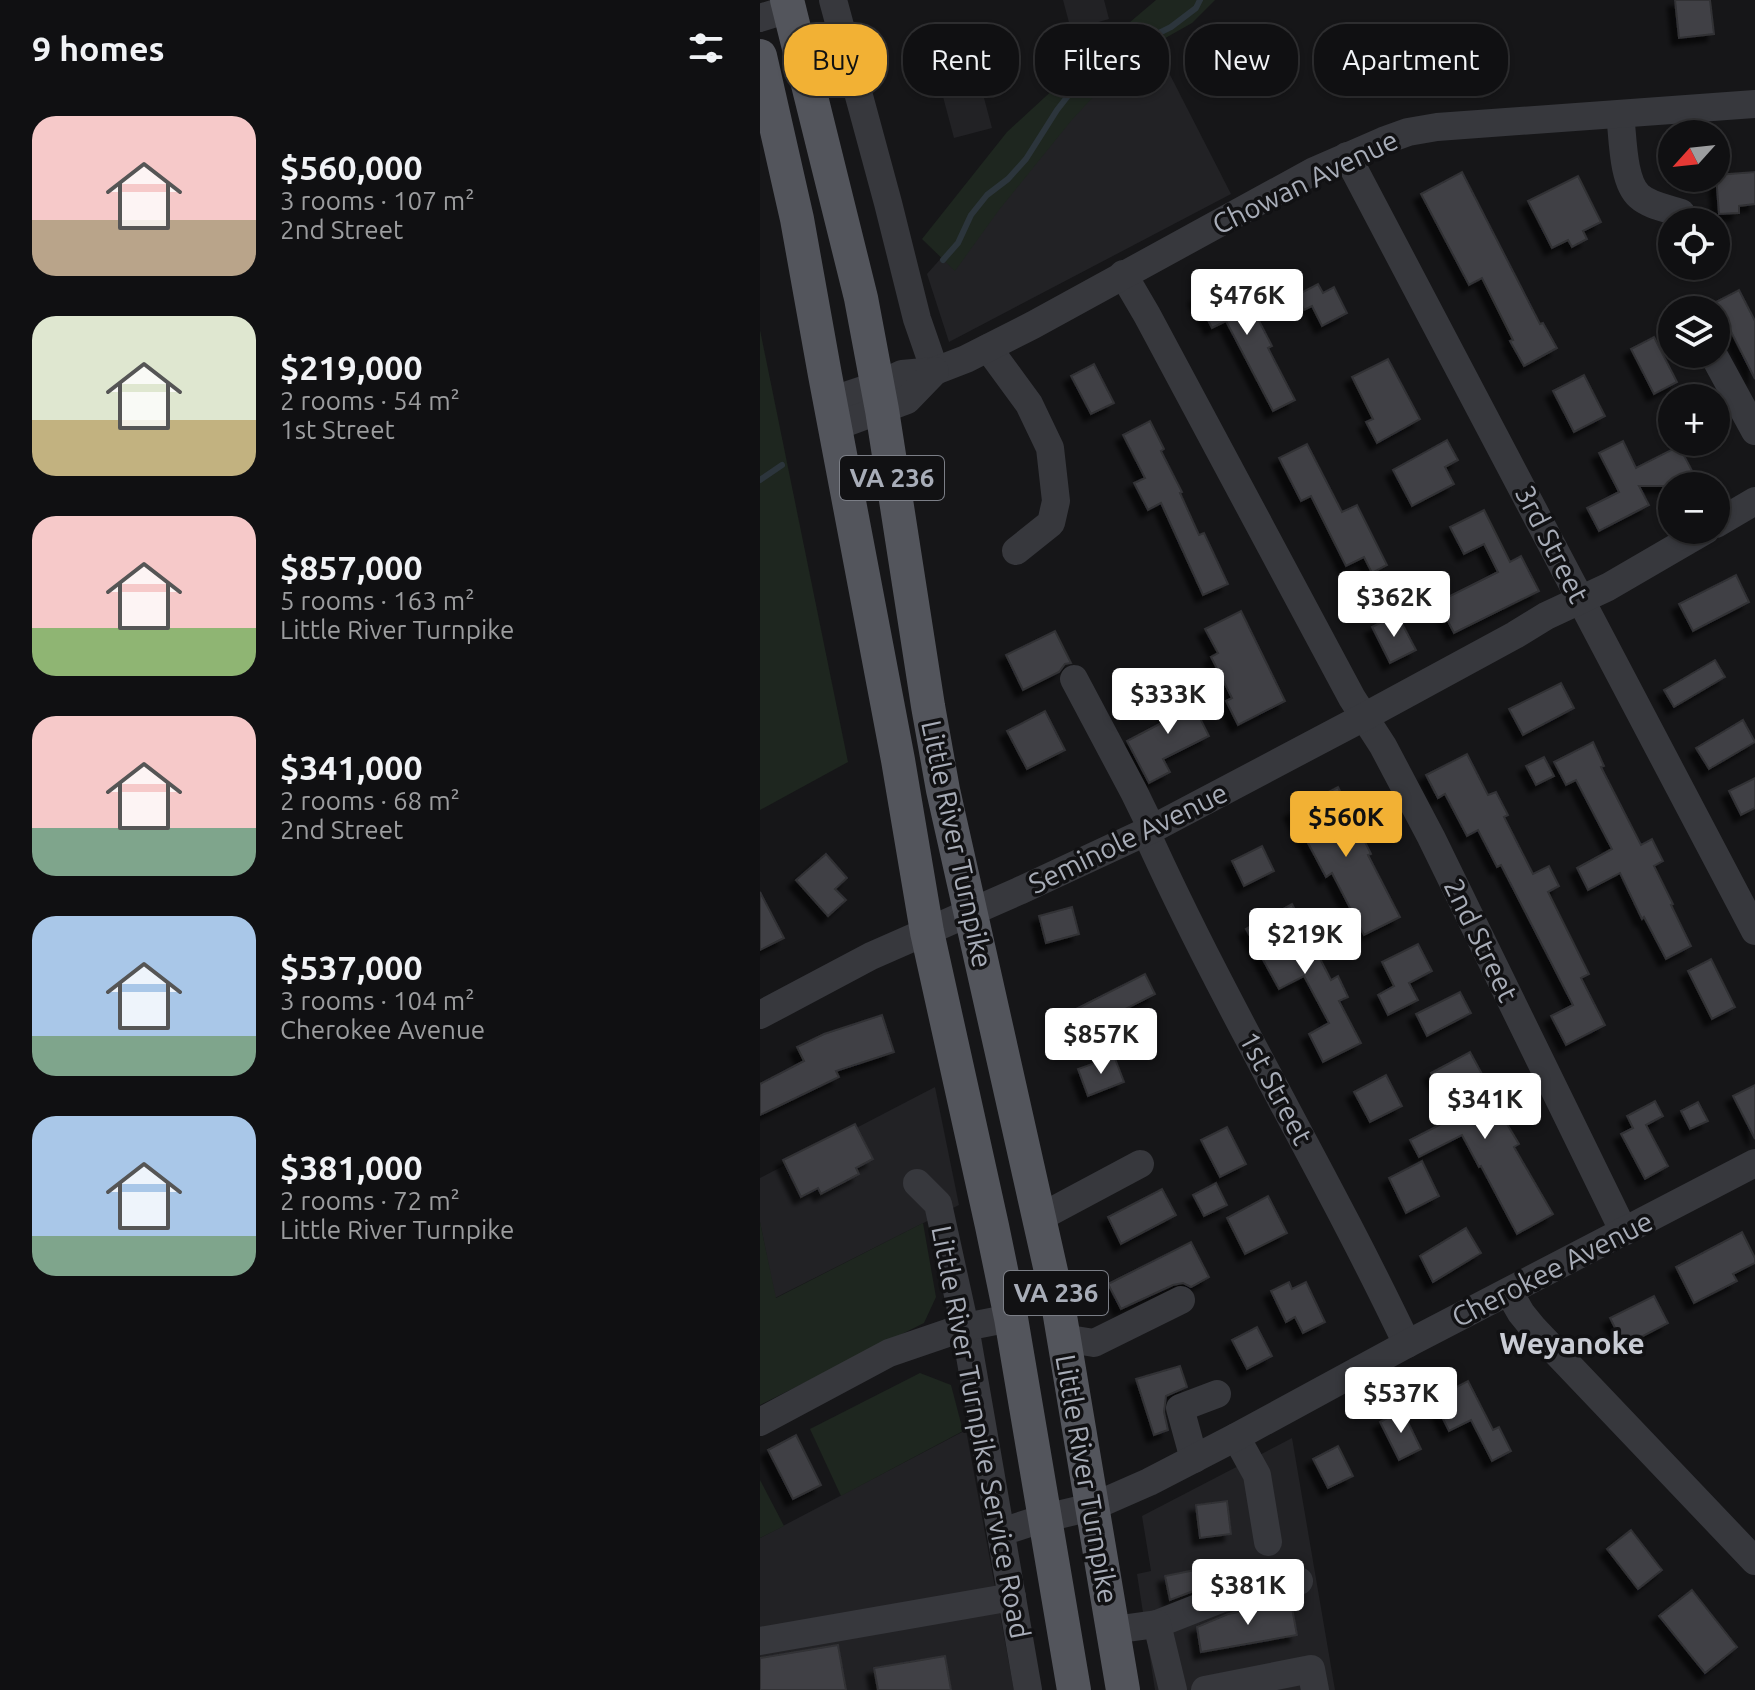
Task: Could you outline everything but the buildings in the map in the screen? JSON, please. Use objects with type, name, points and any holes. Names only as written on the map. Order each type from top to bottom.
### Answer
[{"type":"main road","name":"Little River Turnpike","points":[[779,9],[861,298],[943,790],[1057,1298],[1123,1690]]},
{"type":"main road","name":"Little River Turnpike","points":[[760,56],[797,219],[927,932],[1011,1318],[1074,1690]]},
{"type":"street","points":[[833,0],[917,319],[935,371]]},
{"type":"street","name":"Chowan Avenue","points":[[832,414],[880,398],[907,400],[935,371],[988,348],[1314,171],[1396,136],[1437,127],[1755,104]]},
{"type":"street","points":[[1620,114],[1627,174],[1632,189],[1640,197],[1665,208]]},
{"type":"street","name":"3rd Street","points":[[1347,156],[1755,931]]},
{"type":"street","name":"2nd Street","points":[[1123,274],[1352,698],[1383,746],[1431,837],[1624,1232]]},
{"type":"street","points":[[988,348],[1029,404],[1050,448],[1056,501],[1051,523],[1016,551]]},
{"type":"street","points":[[1721,368],[1755,431]]},
{"type":"street","points":[[1730,516],[1755,501]]},
{"type":"street","name":"Seminole Avenue","points":[[760,1015],[871,956],[1149,831],[1546,616],[1608,587],[1682,544]]},
{"type":"street","name":"1st Street","points":[[1074,679],[1134,792],[1180,908],[1374,1274],[1407,1344]]},
{"type":"street","name":"Cherokee Avenue","points":[[1001,1532],[1092,1507],[1149,1482],[1755,1163]]},
{"type":"street","points":[[1039,1218],[1140,1164]]},
{"type":"street","name":"Little River Turnpike Service Road","points":[[917,1183],[938,1204],[965,1327],[1028,1690]]},
{"type":"street","points":[[1509,1292],[1534,1329],[1755,1561]]},
{"type":"street","points":[[1063,1338],[1094,1343],[1181,1300]]},
{"type":"street","points":[[760,1422],[889,1353],[965,1327],[1011,1318]]},
{"type":"street","points":[[1194,1459],[1180,1408],[1217,1394]]},
{"type":"street","points":[[1236,1437],[1257,1475],[1268,1542]]},
{"type":"street","points":[[1113,1630],[1157,1624],[1223,1598],[1299,1581]]},
{"type":"street","points":[[760,1641],[1012,1597]]},
{"type":"street","points":[[1157,1624],[1173,1690]]},
{"type":"street","points":[[1205,1690],[1311,1669],[1315,1690]]},
{"type":"shaded area","points":[[1063,0],[1104,0],[1109,19],[1092,24],[1069,24]]},
{"type":"shaded area","points":[[1156,0],[1215,0],[1192,23],[1185,24],[1169,36],[1169,24],[1128,24]]},
{"type":"shaded area","points":[[1169,73],[1231,194],[949,342],[927,274],[1085,96],[1169,96]]},
{"type":"shaded area","points":[[943,96],[983,96],[992,128],[954,138]]},
{"type":"shaded area","points":[[1046,96],[1094,96],[999,210],[955,271],[922,239],[1007,132]]},
{"type":"shaded area","points":[[760,330],[848,762],[760,810]]},
{"type":"shaded area","points":[[935,1087],[959,1205],[775,1298],[760,1222],[760,1178]]},
{"type":"shaded area","points":[[760,1222],[776,1298],[923,1223],[936,1297],[924,1323],[760,1405]]},
{"type":"shaded area","points":[[920,1373],[951,1385],[963,1431],[841,1496],[810,1429]]},
{"type":"shaded area","points":[[966,1430],[1014,1690],[760,1690],[760,1538]]},
{"type":"shaded area","points":[[1292,1438],[1335,1690],[1155,1690],[1137,1574],[1151,1571],[1142,1516]]},
{"type":"shaded area","points":[[760,1480],[784,1526],[760,1538]]},
{"type":"waterway","points":[[943,260],[958,243],[971,215],[987,195],[1008,179],[1026,159],[1078,83],[1119,53],[1171,27],[1196,8],[1200,0]]},
{"type":"waterway","points":[[760,480],[782,465]]},
{"type":"district","name":"Weyanoke","points":[[1572,1344]]}]
